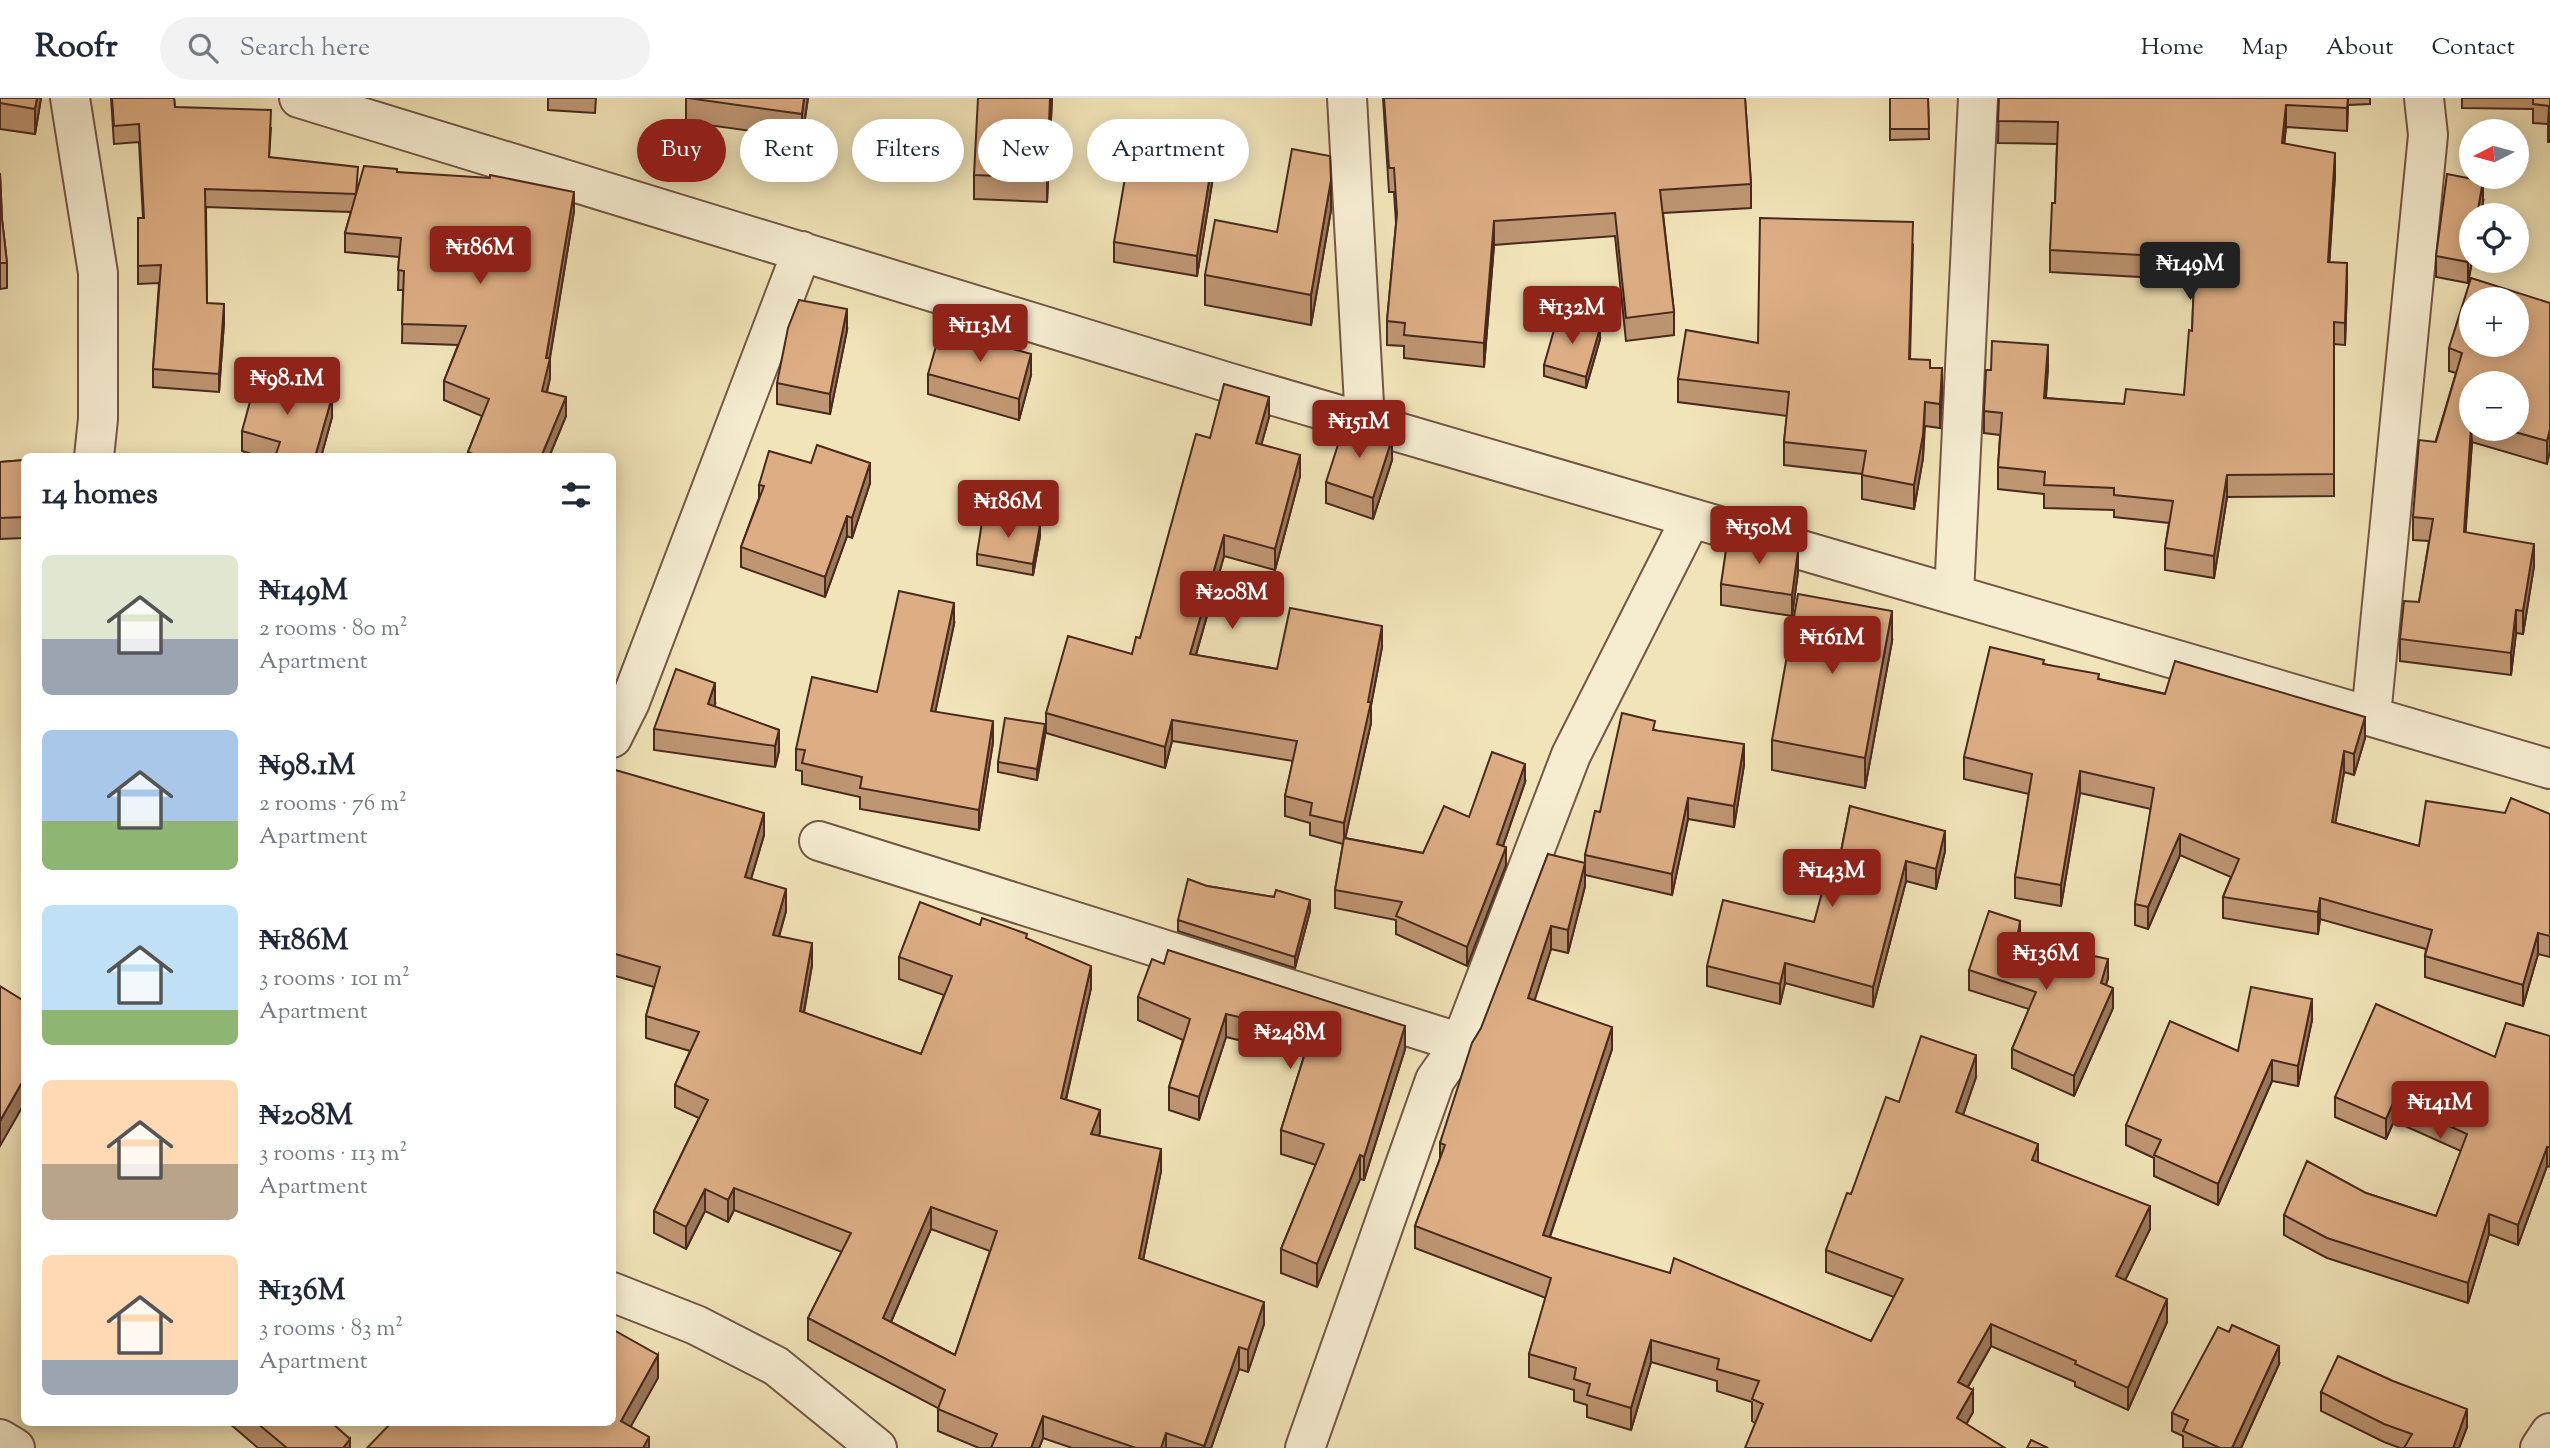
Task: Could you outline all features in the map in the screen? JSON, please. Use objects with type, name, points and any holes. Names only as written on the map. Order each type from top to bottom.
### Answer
[{"type":"street","points":[[70,98],[98,274],[98,419],[94,453]]},
{"type":"street","points":[[299,98],[1366,422],[2550,769]]},
{"type":"street","points":[[1347,98],[1366,422]]},
{"type":"street","points":[[1954,594],[1978,98]]},
{"type":"street","points":[[2371,716],[2428,135],[2424,98]]},
{"type":"street","points":[[616,730],[631,702],[802,251]]},
{"type":"street","points":[[1305,1448],[1435,1080],[1461,1043],[1571,755],[1691,518]]},
{"type":"street","points":[[819,841],[1461,1043]]},
{"type":"street","points":[[616,1294],[696,1325],[776,1366],[877,1448]]},
{"type":"street","points":[[2540,1448],[2550,1433]]},
{"type":"street","points":[[0,1439],[15,1448]]},
{"type":"building","points":[[0,98],[37,98],[35,109],[0,103]]},
{"type":"building","points":[[112,98],[174,98],[175,107],[271,110],[269,157],[358,167],[356,194],[205,189],[207,303],[224,304],[219,374],[153,369],[161,265],[138,266],[138,218],[144,218],[139,124],[114,126]]},
{"type":"building","points":[[688,98],[804,98],[802,114]]},
{"type":"building","points":[[978,98],[1050,98],[1049,119],[978,119],[978,175],[974,175]]},
{"type":"building","points":[[1384,98],[1745,98],[1751,184],[1660,190],[1674,312],[1626,318],[1615,213],[1494,221],[1484,343],[1404,335],[1405,323],[1387,321],[1397,214],[1394,168],[1389,168]]},
{"type":"building","points":[[1890,98],[1928,98],[1929,129],[1890,129]]},
{"type":"building","points":[[1999,98],[2348,98],[2347,108],[2286,105],[2282,143],[2335,153],[2328,262],[2347,263],[2345,323],[2334,322],[2334,474],[2227,475],[2214,556],[2165,548],[2173,501],[2114,495],[2114,488],[2044,485],[2045,472],[1998,467],[2002,413],[1984,411],[1986,370],[1991,370],[1992,341],[2048,345],[2044,398],[2124,404],[2126,389],[2184,395],[2189,330],[2192,331],[2195,258],[2050,250],[2058,122],[1998,121]]},
{"type":"building","points":[[2533,98],[2550,98],[2550,123],[2549,106],[2533,104]]},
{"type":"building","points":[[1292,149],[1330,156],[1331,180],[1311,295],[1205,275],[1215,220],[1277,232]]},
{"type":"building","points":[[364,166],[397,169],[397,172],[490,178],[490,175],[574,192],[546,358],[550,358],[542,391],[566,397],[543,453],[468,452],[489,399],[444,381],[466,326],[402,324],[404,271],[398,270],[401,238],[345,233]]},
{"type":"building","points":[[0,173],[2,219],[7,263],[0,263]]},
{"type":"building","points":[[2447,174],[2459,176],[2459,189],[2482,189],[2479,203],[2459,203],[2459,260],[2436,256]]},
{"type":"building","points":[[1124,182],[1209,182],[1197,256],[1114,242]]},
{"type":"building","points":[[1760,218],[1913,222],[1909,359],[1930,360],[1930,368],[1942,368],[1940,404],[1925,402],[1923,435],[1914,485],[1862,475],[1866,451],[1784,442],[1789,392],[1678,379],[1686,330],[1758,343]]},
{"type":"building","points":[[2471,278],[2499,287],[2468,287]]},
{"type":"building","points":[[2529,296],[2550,303],[2550,429],[2547,441],[2529,436],[2529,371],[2459,371],[2459,441],[2470,441],[2464,532],[2534,544],[2523,611],[2516,610],[2511,653],[2400,639],[2404,601],[2419,602],[2433,519],[2413,517],[2419,440],[2436,442],[2461,357],[2529,357]]},
{"type":"building","points":[[799,300],[847,309],[830,394],[777,383],[788,328]]},
{"type":"building","points":[[1558,316],[1600,328],[1586,377],[1544,365]]},
{"type":"building","points":[[2459,316],[2459,352],[2449,348]]},
{"type":"building","points":[[941,329],[1031,354],[1019,399],[928,374]]},
{"type":"building","points":[[257,376],[332,397],[316,453],[276,453],[280,442],[242,431]]},
{"type":"building","points":[[1224,384],[1269,397],[1256,443],[1300,455],[1275,549],[1224,535],[1190,654],[1277,669],[1290,608],[1382,626],[1368,702],[1371,702],[1344,823],[1310,815],[1312,803],[1285,796],[1297,741],[1172,720],[1165,747],[1046,713],[1068,636],[1132,654],[1136,637],[1140,638],[1196,434],[1210,438]]},
{"type":"building","points":[[1345,423],[1392,439],[1373,498],[1326,482]]},
{"type":"building","points":[[817,445],[870,463],[852,518],[847,516],[825,577],[741,547],[764,486],[759,485],[769,451],[811,463]]},
{"type":"building","points":[[21,460],[21,517],[0,518],[0,462]]},
{"type":"building","points":[[983,516],[1040,525],[1033,564],[977,554]]},
{"type":"building","points":[[1728,536],[1798,551],[1792,595],[1721,584]]},
{"type":"building","points":[[899,591],[954,603],[931,711],[993,721],[979,810],[860,788],[862,777],[802,763],[805,750],[796,749],[812,677],[877,692]]},
{"type":"building","points":[[1798,594],[1892,611],[1865,758],[1772,740]]},
{"type":"building","points":[[1990,647],[2044,660],[2043,664],[2099,674],[2098,679],[2165,694],[2175,661],[2365,717],[2354,754],[2344,751],[2332,822],[2419,846],[2426,801],[2505,813],[2511,798],[2550,814],[2550,936],[2538,933],[2523,985],[2425,956],[2432,930],[2320,898],[2318,912],[2223,897],[2239,859],[2180,834],[2148,907],[2135,904],[2154,788],[2080,771],[2061,885],[2015,877],[2032,774],[1964,757]]},
{"type":"building","points":[[676,669],[715,683],[708,704],[779,730],[775,746],[654,729]]},
{"type":"building","points":[[1622,713],[1655,721],[1653,730],[1744,744],[1734,806],[1688,798],[1672,874],[1585,855],[1595,811],[1600,812]]},
{"type":"building","points":[[1005,718],[1045,724],[1037,769],[998,762]]},
{"type":"building","points":[[1492,752],[1525,764],[1497,844],[1506,847],[1467,947],[1396,916],[1402,902],[1335,890],[1344,838],[1423,853],[1444,806],[1469,817]]},
{"type":"building","points":[[616,770],[764,813],[745,877],[786,889],[773,935],[812,943],[800,1011],[921,1054],[952,976],[899,957],[920,902],[980,925],[982,918],[1027,934],[1026,938],[1091,966],[1061,1098],[1100,1110],[1091,1134],[1161,1149],[1139,1258],[1264,1302],[1248,1350],[1239,1347],[1204,1446],[1166,1433],[1161,1448],[1136,1448],[1043,1416],[1031,1448],[991,1448],[997,1434],[938,1409],[945,1390],[808,1318],[851,1233],[734,1188],[728,1200],[705,1189],[686,1227],[654,1211],[708,1100],[675,1085],[699,1032],[646,1016],[660,967],[616,954]],"holes":[[[931,1207],[997,1231],[955,1355],[883,1318]]]},
{"type":"building","points":[[1850,806],[1945,831],[1936,869],[1906,861],[1873,987],[1785,963],[1780,984],[1707,966],[1723,900],[1814,922],[1823,889],[1833,892]]},
{"type":"building","points":[[1548,854],[1585,863],[1568,930],[1551,926],[1528,998],[1612,1027],[1543,1235],[1670,1273],[1674,1258],[1871,1341],[1903,1279],[1826,1250],[1847,1193],[1851,1194],[1886,1097],[1899,1102],[1921,1036],[1976,1055],[1956,1112],[2038,1144],[2032,1160],[2150,1206],[2116,1276],[2167,1299],[2128,1388],[2075,1364],[2076,1361],[1991,1324],[1958,1382],[1973,1390],[1957,1418],[2005,1448],[1745,1448],[1763,1404],[1752,1399],[1759,1381],[1717,1369],[1719,1359],[1651,1340],[1631,1408],[1587,1395],[1590,1384],[1574,1379],[1576,1368],[1529,1354],[1551,1278],[1415,1226],[1445,1145],[1440,1143],[1472,1043],[1481,1028]]},
{"type":"building","points":[[1188,879],[1207,886],[1274,897],[1276,890],[1310,900],[1295,957],[1178,920]]},
{"type":"building","points":[[1989,911],[2020,921],[2017,940],[2108,959],[2101,983],[2113,988],[2074,1076],[2012,1049],[2036,992],[1969,970]]},
{"type":"building","points":[[1168,950],[1405,1026],[1364,1157],[1360,1155],[1317,1264],[1281,1249],[1324,1144],[1281,1130],[1311,1034],[1226,1014],[1199,1097],[1169,1087],[1190,1019],[1138,997],[1152,959],[1164,964]]},
{"type":"building","points":[[0,986],[21,999],[21,1084],[0,1121]]},
{"type":"building","points":[[2251,987],[2312,999],[2298,1066],[2272,1060],[2218,1184],[2154,1155],[2161,1140],[2126,1125],[2170,1021],[2238,1051]]},
{"type":"building","points":[[2376,1004],[2495,1057],[2506,1023],[2550,1036],[2550,1147],[2547,1147],[2518,1225],[2489,1214],[2468,1283],[2327,1238],[2284,1215],[2307,1161],[2366,1193],[2436,1216],[2467,1134],[2394,1101],[2386,1119],[2335,1097]]},
{"type":"building","points":[[2232,1325],[2279,1346],[2232,1448],[2220,1448],[2183,1431],[2188,1420],[2172,1413],[2218,1327],[2229,1332]]},
{"type":"building","points":[[616,1331],[658,1355],[621,1421],[649,1437],[643,1448],[367,1448],[388,1426],[616,1426]]},
{"type":"building","points":[[2338,1356],[2393,1381],[2467,1409],[2453,1448],[2404,1448],[2412,1434],[2384,1424],[2321,1392]]},
{"type":"building","points":[[261,1426],[335,1426],[350,1439],[343,1448],[287,1448]]},
{"type":"building","points":[[2031,1440],[2048,1448],[2027,1448]]}]
